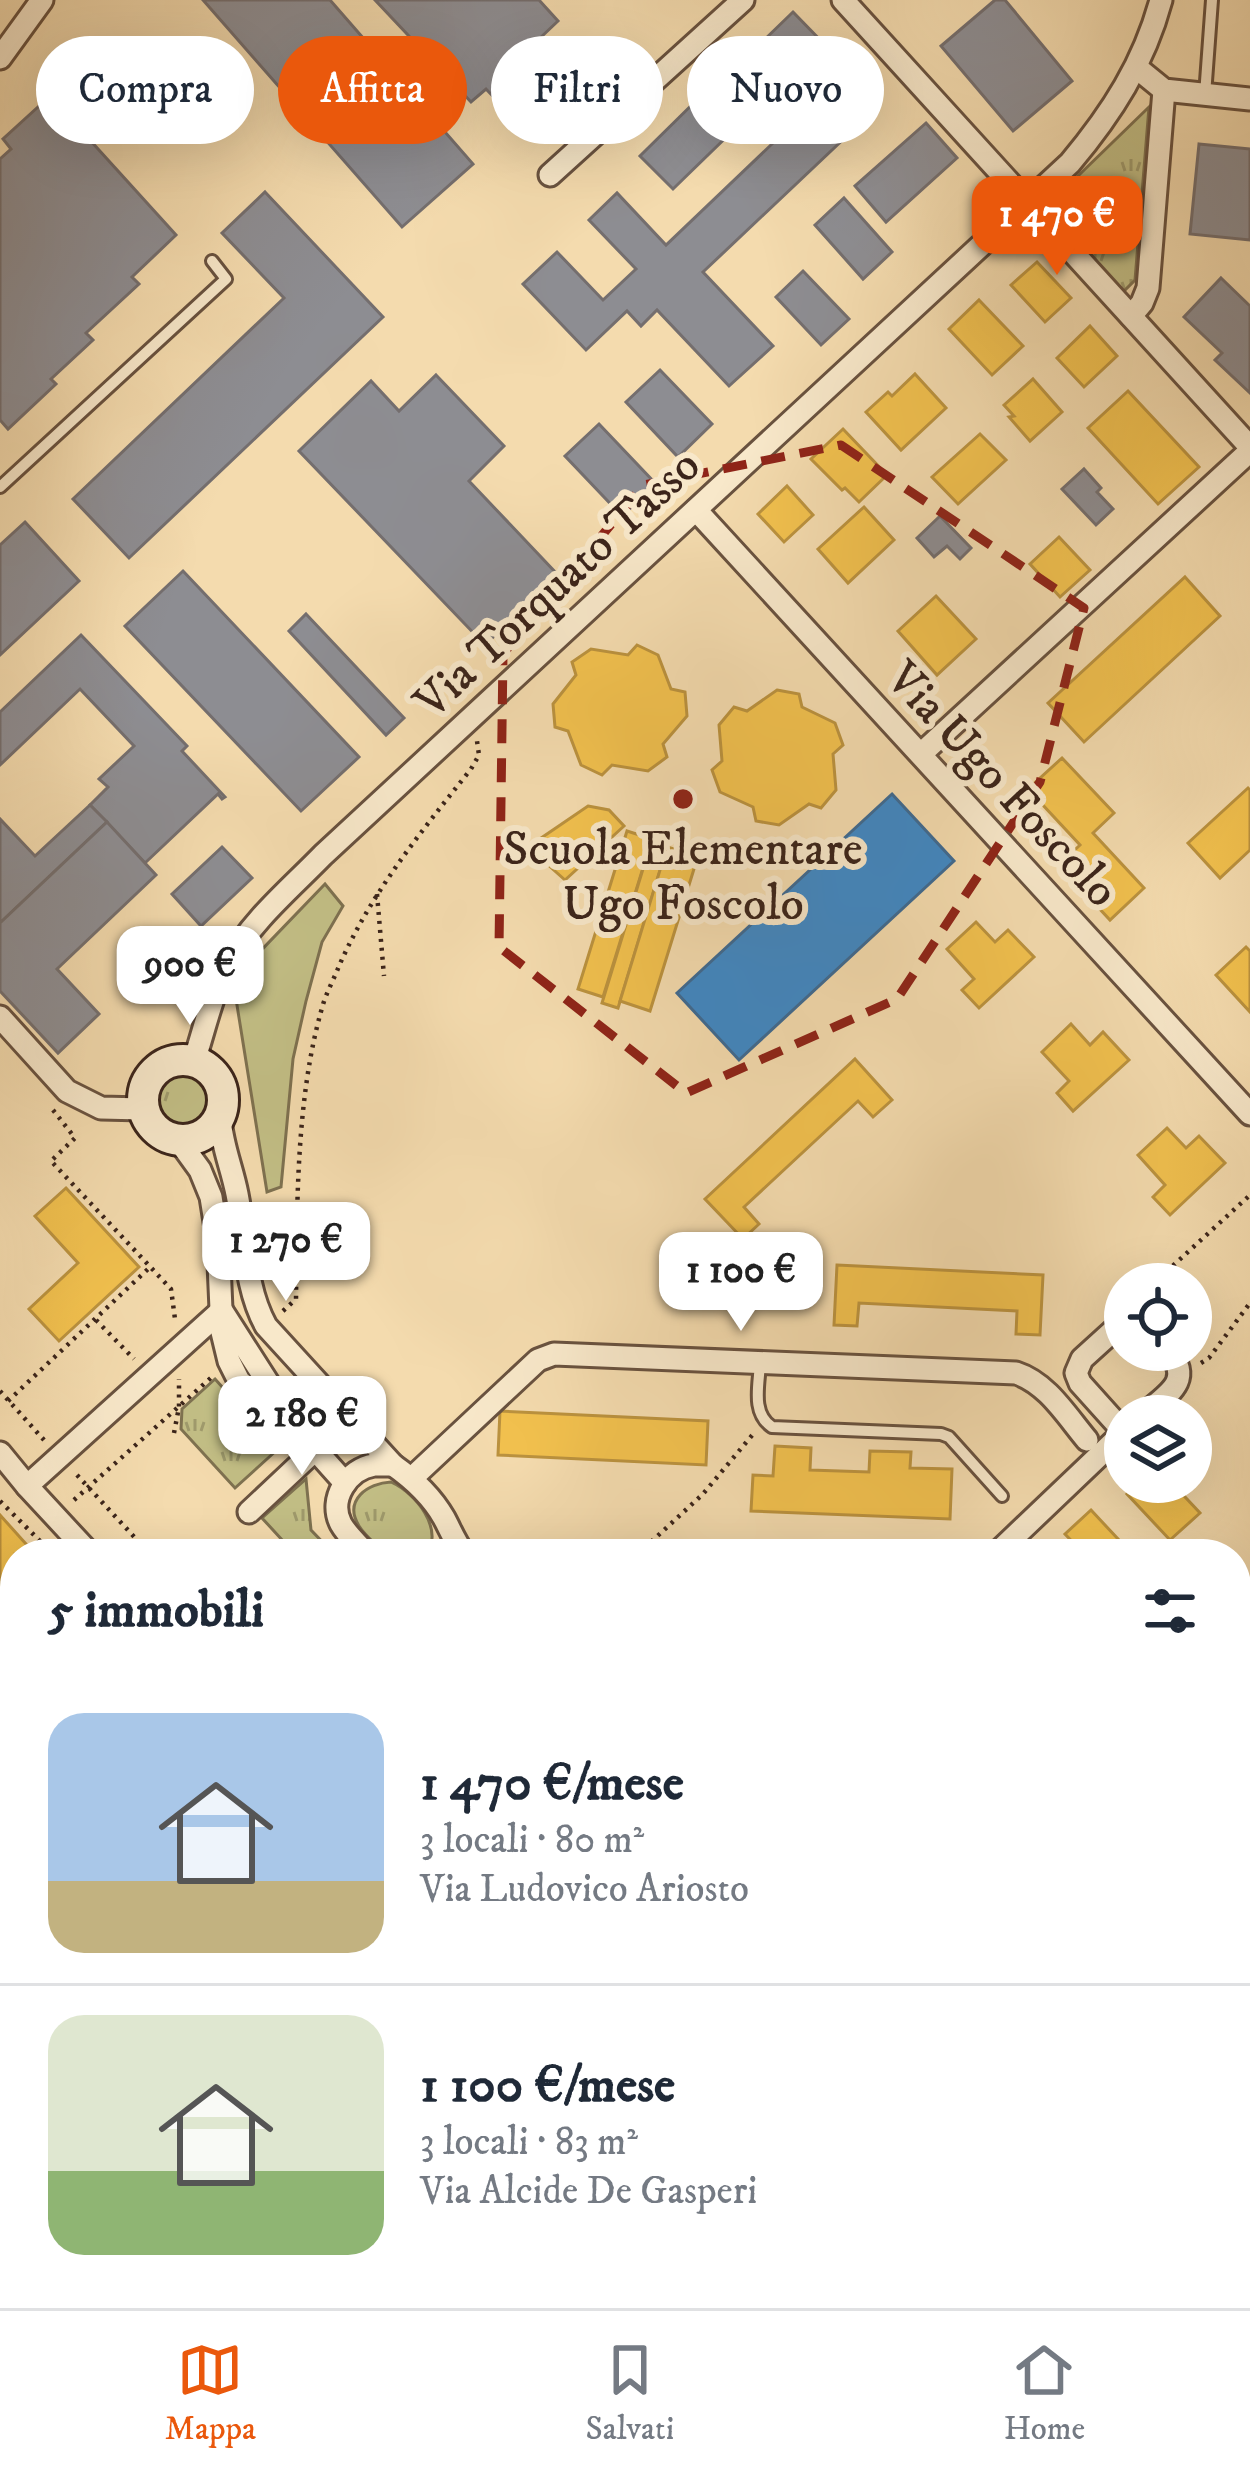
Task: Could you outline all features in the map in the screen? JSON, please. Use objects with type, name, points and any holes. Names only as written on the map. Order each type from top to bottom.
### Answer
[{"type":"street","points":[[0,58],[42,0]]},
{"type":"street","points":[[550,175],[742,0]]},
{"type":"street","points":[[843,0],[1250,449],[921,754]]},
{"type":"street","name":"Via Torquato Tasso","points":[[194,1061],[231,958],[260,920],[323,856],[1070,163],[1106,120],[1137,68],[1161,0]]},
{"type":"street","points":[[1137,68],[1164,90],[1250,100]]},
{"type":"street","points":[[1131,316],[1148,288],[1164,90]]},
{"type":"street","name":"Via Ugo Foscolo","points":[[696,510],[1250,1114]]},
{"type":"street","points":[[0,1017],[67,1091],[101,1108],[143,1109]]},
{"type":"street","points":[[345,1483],[309,1443],[239,1381],[229,1361],[222,1332],[212,1197],[179,1141],[152,1126],[143,1109],[142,1092],[161,1065],[194,1061],[221,1084],[222,1143],[236,1190],[254,1304],[266,1326],[447,1523],[445,1539]]},
{"type":"street","points":[[179,1141],[206,1134],[220,1119]]},
{"type":"street","points":[[27,1486],[221,1311]]},
{"type":"street","points":[[221,1311],[309,1443]]},
{"type":"street","points":[[1104,1339],[1082,1359],[1076,1372],[1104,1409]]},
{"type":"street","points":[[403,1472],[538,1360],[554,1354],[1016,1373],[1033,1378],[1087,1440]]},
{"type":"street","points":[[1166,1395],[1176,1386],[1179,1371]]},
{"type":"street","points":[[249,1512],[309,1443]]},
{"type":"street","points":[[1012,1539],[1104,1452]]},
{"type":"street","points":[[0,1453],[76,1539]]},
{"type":"street","points":[[354,1539],[341,1524],[337,1497],[345,1483],[360,1469],[375,1465],[403,1472]]},
{"type":"lane","points":[[1205,95],[1211,0]]},
{"type":"lane","points":[[0,487],[226,279],[212,260]]},
{"type":"lane","points":[[760,1363],[758,1404],[764,1422],[772,1427],[941,1434],[950,1437],[1003,1496]]},
{"type":"path","points":[[266,1326],[296,1299],[303,1120],[322,1006],[376,893],[479,755],[477,741],[483,728],[473,716]]},
{"type":"path","points":[[376,893],[384,976]]},
{"type":"path","points":[[50,1072],[35,1088],[75,1138],[51,1161],[171,1289],[179,1347],[174,1432]]},
{"type":"path","points":[[1176,1263],[1250,1195]]},
{"type":"path","points":[[8,1401],[150,1267]]},
{"type":"path","points":[[1180,1374],[1209,1358],[1250,1303]]},
{"type":"path","points":[[37,1536],[229,1361]]},
{"type":"path","points":[[0,1391],[136,1539]]},
{"type":"path","points":[[654,1539],[703,1494],[764,1422]]},
{"type":"path","points":[[0,1502],[40,1539]]},
{"type":"highlighted area","points":[[841,445],[1084,608],[1040,782],[897,999],[686,1093],[499,947],[503,654],[644,485]]},
{"type":"green space","points":[[1149,107],[1135,280],[1123,292],[1046,207]]},
{"type":"green space","points":[[325,884],[343,906],[322,942],[293,1059],[281,1187],[267,1192],[236,999],[248,964]]},
{"type":"green space","points":[[184,1073],[203,1080],[210,1099],[203,1118],[184,1125],[165,1118],[158,1099],[165,1080]]},
{"type":"green space","points":[[215,1379],[278,1449],[235,1488],[181,1429],[182,1409]]},
{"type":"green space","points":[[306,1479],[311,1530],[320,1539],[281,1539],[262,1518]]},
{"type":"green space","points":[[391,1482],[410,1495],[425,1513],[431,1539],[370,1539],[359,1526],[354,1508],[360,1495]]},
{"type":"building: Abitazioni","points":[[1037,262],[1071,298],[1045,322],[1011,285]]},
{"type":"building: Abitazioni","points":[[979,300],[1023,346],[992,375],[949,329]]},
{"type":"building: Abitazioni","points":[[1090,326],[1117,356],[1084,387],[1057,358]]},
{"type":"building: Abitazioni","points":[[915,374],[946,408],[901,450],[866,412]]},
{"type":"building: Abitazioni","points":[[1033,379],[1062,412],[1030,441],[1004,405]]},
{"type":"building: Abitazioni","points":[[1128,391],[1199,467],[1158,504],[1088,428]]},
{"type":"building: Abitazioni","points":[[843,429],[887,475],[859,502],[811,459]]},
{"type":"building: Abitazioni","points":[[980,434],[1006,460],[958,504],[932,477]]},
{"type":"building: Abitazioni","points":[[787,486],[813,515],[784,542],[758,514]]},
{"type":"building: Abitazioni","points":[[864,507],[894,540],[848,583],[818,549]]},
{"type":"building: Abitazioni","points":[[1059,537],[1090,570],[1060,597],[1030,564]]},
{"type":"building: Abitazioni","points":[[1185,577],[1220,616],[1084,742],[1048,703]]},
{"type":"building: Abitazioni","points":[[936,596],[976,639],[937,675],[898,631]]},
{"type":"building: Abitazioni","points":[[637,645],[658,655],[671,689],[685,692],[687,716],[663,744],[667,757],[648,771],[612,765],[602,775],[581,765],[568,731],[555,727],[553,704],[576,675],[572,662],[591,649],[628,655]]},
{"type":"building: Abitazioni","points":[[777,690],[799,694],[802,707],[835,723],[843,745],[833,754],[836,790],[821,808],[809,804],[779,825],[756,821],[753,807],[720,792],[712,770],[722,761],[719,725],[734,707],[747,711]]},
{"type":"building: Abitazioni","points":[[1062,758],[1114,813],[1093,833],[1144,888],[1110,920],[1059,865],[1080,845],[1028,789]]},
{"type":"building: Abitazioni","points":[[1248,788],[1250,850],[1220,878],[1188,843]]},
{"type":"building: Abitazioni","points":[[588,806],[609,810],[624,826],[565,880],[528,847]]},
{"type":"building: Abitazioni","points":[[627,831],[652,839],[603,997],[578,989]]},
{"type":"building: Abitazioni","points":[[654,833],[670,838],[618,1008],[602,1003]]},
{"type":"building: Abitazioni","points":[[667,847],[698,856],[650,1011],[620,1001]]},
{"type":"building: Abitazioni","points":[[976,922],[995,942],[1008,930],[1034,957],[979,1008],[962,990],[974,979],[947,949]]},
{"type":"building: Abitazioni","points":[[1246,947],[1250,951],[1250,1012],[1216,975]]},
{"type":"building: Abitazioni","points":[[1071,1024],[1090,1045],[1103,1032],[1129,1060],[1073,1111],[1057,1093],[1069,1081],[1042,1052]]},
{"type":"building: Abitazioni","points":[[855,1059],[892,1100],[873,1117],[858,1101],[744,1207],[759,1224],[743,1239],[705,1199]]},
{"type":"building: Abitazioni","points":[[1167,1128],[1186,1148],[1199,1136],[1225,1163],[1170,1215],[1153,1197],[1165,1185],[1138,1155]]},
{"type":"building: Abitazioni","points":[[66,1188],[139,1267],[59,1341],[29,1309],[78,1263],[35,1216]]},
{"type":"building: Abitazioni","points":[[837,1265],[1043,1275],[1040,1335],[1016,1334],[1017,1311],[859,1303],[857,1326],[834,1325]]},
{"type":"building: Abitazioni","points":[[500,1411],[708,1421],[706,1465],[498,1455]]},
{"type":"building: Abitazioni","points":[[775,1446],[811,1448],[810,1470],[869,1472],[870,1451],[911,1452],[910,1468],[952,1469],[950,1519],[751,1511],[753,1475],[773,1476]]},
{"type":"building: Abitazioni","points":[[1135,1503],[1191,1503],[1200,1513],[1169,1539]]},
{"type":"building: Abitazioni","points":[[1091,1510],[1118,1539],[1070,1539],[1065,1534]]},
{"type":"building: Abitazioni","points":[[0,1515],[22,1539],[0,1539]]},
{"type":"building: Scuole","points":[[892,794],[954,861],[739,1060],[677,993]]},
{"type":"building: Industria","points":[[203,0],[330,0],[361,36],[278,36],[278,86],[254,58],[254,36],[235,36]]},
{"type":"building: Industria","points":[[375,0],[539,0],[558,21],[542,36],[491,36],[491,94],[486,89],[471,102],[467,98],[467,36],[409,36]]},
{"type":"building: Industria","points":[[995,0],[1005,0],[1072,81],[1013,131],[941,46]]},
{"type":"building: Industria","points":[[793,12],[816,36],[768,36]]},
{"type":"building: Industria","points":[[36,109],[36,144],[94,144],[176,235],[132,277],[139,284],[86,333],[93,340],[51,379],[56,384],[8,429],[0,420],[0,159],[11,149],[3,139]]},
{"type":"building: Industria","points":[[687,110],[687,144],[719,144],[673,189],[640,156],[652,144],[663,144],[663,133]]},
{"type":"building: Industria","points":[[926,123],[957,158],[886,222],[855,186]]},
{"type":"building: Industria","points":[[329,144],[456,144],[473,164],[402,227]]},
{"type":"building: Industria","points":[[772,144],[838,144],[703,272],[773,346],[729,386],[657,310],[641,326],[627,311],[586,350],[523,284],[557,252],[603,300],[636,269],[589,220],[617,193],[666,245]]},
{"type":"building: Industria","points":[[1199,144],[1250,149],[1250,240],[1190,234]]},
{"type":"building: Industria","points":[[265,192],[383,317],[129,558],[73,499],[284,298],[222,233]]},
{"type":"building: Industria","points":[[844,198],[892,252],[863,279],[815,225]]},
{"type":"building: Industria","points":[[803,271],[849,319],[821,345],[776,297]]},
{"type":"building: Industria","points":[[1221,278],[1250,306],[1250,393],[1215,360],[1222,353],[1184,317]]},
{"type":"building: Industria","points":[[660,370],[712,424],[678,457],[626,402]]},
{"type":"building: Industria","points":[[436,375],[504,446],[469,481],[558,575],[485,645],[299,451],[371,381],[399,411]]},
{"type":"building: Industria","points":[[599,424],[656,484],[622,516],[565,456]]},
{"type":"building: Industria","points":[[1084,469],[1113,509],[1096,525],[1062,489]]},
{"type":"building: Industria","points":[[940,516],[971,548],[960,559],[947,546],[934,557],[917,538]]},
{"type":"building: Industria","points":[[25,522],[79,581],[0,655],[0,545]]},
{"type":"building: Industria","points":[[183,571],[359,757],[301,811],[125,626]]},
{"type":"building: Industria","points":[[306,614],[404,718],[386,735],[289,631]]},
{"type":"building: Industria","points":[[81,635],[187,746],[182,751],[225,797],[218,794],[145,863],[90,805],[108,787],[99,779],[134,746],[80,689],[0,765],[0,712]]},
{"type":"building: Industria","points":[[90,805],[107,822],[0,923],[0,819],[35,856]]},
{"type":"building: Industria","points":[[107,822],[156,875],[57,969],[99,1014],[58,1053],[0,991],[0,923]]},
{"type":"building: Industria","points":[[222,847],[252,878],[201,926],[172,894]]},
{"type":"place","name":"Scuola Elementare Ugo Foscolo","points":[[683,799]]}]
